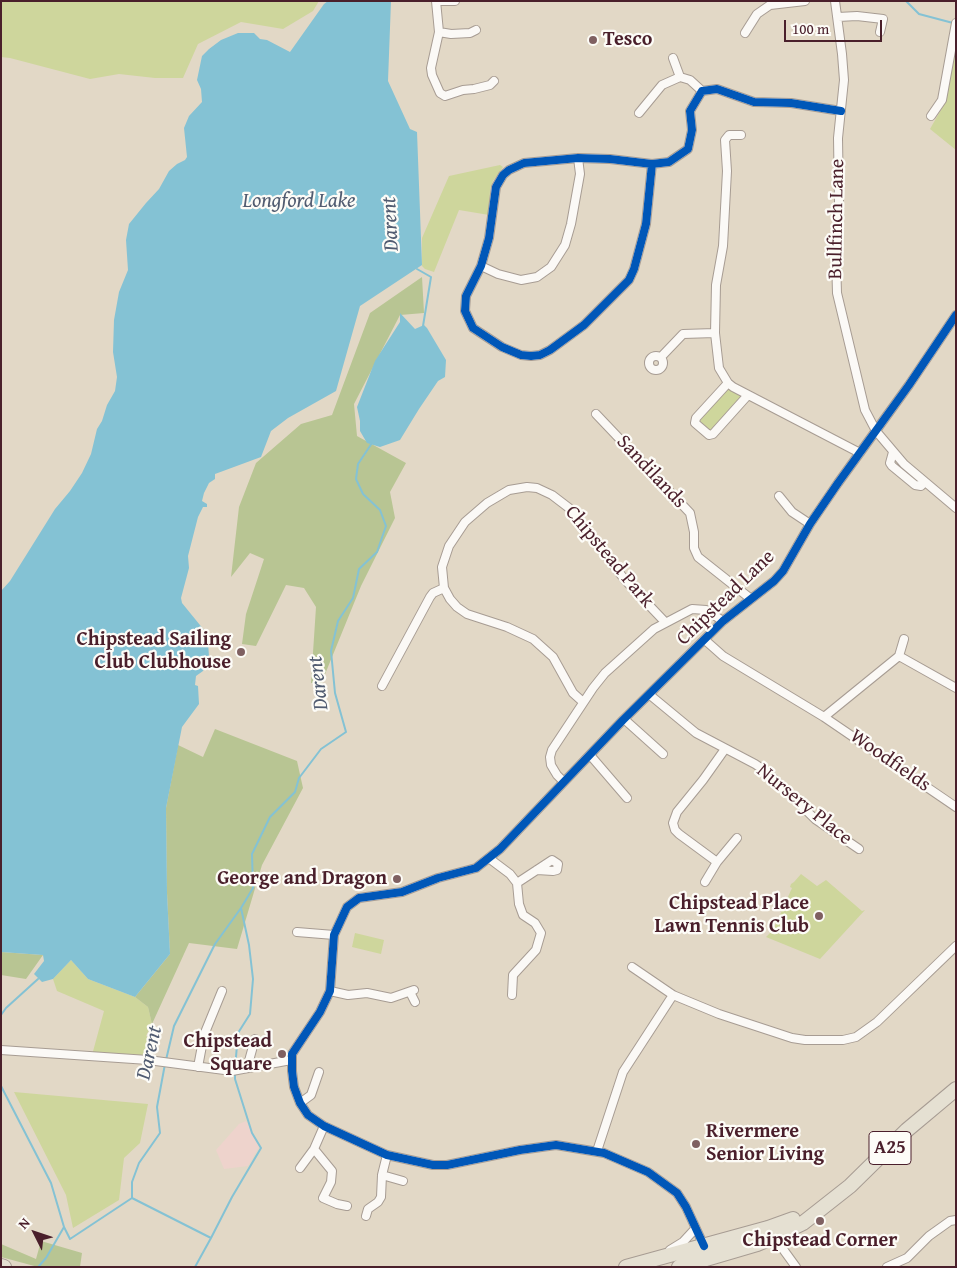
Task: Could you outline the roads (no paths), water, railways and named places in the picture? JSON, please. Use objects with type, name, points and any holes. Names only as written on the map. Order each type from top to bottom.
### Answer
[{"type":"highway","name":"A25","points":[[678,1267],[803,1223],[872,1166],[907,1130],[956,1089]]},
{"type":"highway","name":"A25","points":[[626,1267],[657,1258],[708,1257]]},
{"type":"street","points":[[455,1],[438,1],[439,32],[431,68],[440,93],[446,96],[494,82]]},
{"type":"street","points":[[745,33],[757,14],[770,5],[805,1]]},
{"type":"street","name":"Bullfinch Lane","points":[[835,1],[844,80],[838,148],[837,293],[866,410],[876,431],[893,452],[956,508]]},
{"type":"street","points":[[838,17],[856,16],[883,19],[880,32]]},
{"type":"street","points":[[931,116],[942,100],[956,23]]},
{"type":"street","points":[[439,32],[452,34],[470,33],[476,30]]},
{"type":"street","points":[[673,58],[680,77]]},
{"type":"street","points":[[639,113],[662,85],[680,77],[690,80],[702,91]]},
{"type":"street","points":[[485,86],[489,94]]},
{"type":"street","points":[[702,91],[717,89],[754,102],[791,104],[841,111]]},
{"type":"street","points":[[652,164],[646,224],[640,252],[629,280],[584,325],[540,356],[521,355],[496,344],[473,328],[465,311],[466,296],[481,266],[492,220],[496,187],[503,175],[515,166],[524,163],[578,158],[610,159],[652,164],[669,162],[688,149],[692,130],[690,111],[702,91]]},
{"type":"street","points":[[741,135],[729,135],[725,140],[727,171],[723,246],[716,285],[715,333],[719,368],[728,383],[860,453]]},
{"type":"street","points":[[481,266],[498,274],[521,280],[537,277],[551,267],[565,245],[571,224],[579,182],[578,158]]},
{"type":"street","name":"Chipstead Lane","points":[[334,935],[348,907],[359,898],[402,892],[438,878],[476,868],[490,859],[624,719],[723,621],[774,581],[783,571],[810,524],[909,386],[956,315]]},
{"type":"street","points":[[661,357],[678,337],[684,334],[715,333]]},
{"type":"street","points":[[728,383],[696,418],[695,423],[709,435],[713,434],[748,395]]},
{"type":"street","name":"Sandilands","points":[[596,414],[690,513],[694,532],[694,548],[698,557],[751,599]]},
{"type":"street","name":"Chipstead Park","points":[[444,588],[442,567],[456,534],[465,522],[487,503],[508,490],[527,487],[536,488],[552,495],[569,508],[625,580],[665,622]]},
{"type":"street","points":[[779,496],[792,512],[810,524]]},
{"type":"street","points":[[382,686],[430,597],[444,588],[453,604],[461,611],[524,634],[544,648],[553,657],[573,692],[583,702]]},
{"type":"street","name":"Chipstead Park","points":[[564,782],[554,770],[550,757],[556,743],[605,673],[654,629],[692,609],[706,610],[723,621]]},
{"type":"street","points":[[904,639],[899,656],[956,688]]},
{"type":"street","name":"Woodfields","points":[[705,640],[723,656],[824,717],[956,806]]},
{"type":"street","name":"Woodfields","points":[[824,717],[899,656]]},
{"type":"street","name":"Nursery Place","points":[[650,695],[696,733],[767,772],[815,819],[859,849]]},
{"type":"street","points":[[624,719],[663,754]]},
{"type":"street","points":[[718,862],[679,834],[675,830],[674,822],[677,812],[725,749]]},
{"type":"street","points":[[590,755],[627,798]]},
{"type":"street","points":[[705,882],[737,838]]},
{"type":"street","points":[[490,859],[510,874],[517,883],[519,904],[523,915],[535,923],[541,933],[536,950],[513,975],[512,995]]},
{"type":"street","points":[[517,883],[537,870]]},
{"type":"street","points":[[297,932],[334,935],[330,991],[320,1012],[293,1051],[291,1060],[294,1088],[300,1103],[311,1118],[324,1126],[387,1155],[426,1164],[446,1165],[520,1150],[556,1145],[597,1151],[648,1172],[677,1192],[686,1207],[708,1257]]},
{"type":"street","points":[[632,967],[673,995],[719,1014],[792,1038],[843,1040],[856,1037],[877,1022],[956,946]]},
{"type":"street","points":[[198,1067],[204,1035],[222,991]]},
{"type":"street","points":[[330,991],[348,995],[367,993],[391,998],[412,991],[415,1002]]},
{"type":"street","points":[[597,1151],[623,1072],[673,995]]},
{"type":"street","points":[[247,1068],[255,1039]]},
{"type":"street","points":[[1,1050],[165,1062],[234,1071],[291,1060]]},
{"type":"street","points":[[300,1103],[310,1095],[320,1072]]},
{"type":"street","points":[[300,1168],[314,1149],[324,1126]]},
{"type":"street","points":[[314,1149],[328,1165],[332,1174],[331,1182],[323,1198],[346,1206]]},
{"type":"street","points":[[366,1216],[368,1208],[378,1202],[380,1197],[382,1174],[387,1155]]},
{"type":"street","points":[[382,1174],[403,1181]]},
{"type":"street","points":[[887,1267],[907,1258],[929,1236],[950,1221],[956,1220]]},
{"type":"street","points":[[657,1258],[683,1242],[695,1229]]},
{"type":"street","points":[[771,1233],[796,1267]]},
{"type":"water","name":"Longford Lake","points":[[328,1],[391,1],[388,81],[410,129],[417,132],[422,265],[360,306],[336,391],[288,418],[271,431],[261,457],[215,474],[215,479],[209,483],[204,493],[202,501],[207,504],[207,507],[203,507],[198,517],[188,556],[189,568],[181,598],[182,603],[204,630],[208,642],[209,657],[203,671],[196,676],[195,685],[198,686],[199,704],[182,727],[166,808],[170,954],[135,997],[88,979],[71,960],[53,979],[42,982],[34,974],[44,961],[43,955],[1,952],[1,591],[10,581],[55,509],[82,473],[91,454],[97,429],[115,391],[117,377],[113,352],[114,320],[119,292],[128,270],[126,240],[129,224],[159,189],[169,171],[187,157],[184,128],[189,116],[202,102],[201,89],[197,80],[202,56],[221,40],[238,33],[254,33],[260,39],[267,40],[290,52]]},
{"type":"water","points":[[400,313],[415,329],[424,325],[427,328],[446,360],[445,377],[438,381],[400,440],[380,447],[367,443],[360,431],[357,407],[375,361],[400,322]]},
{"type":"waterway","points":[[906,1],[919,14],[953,23]]},
{"type":"waterway","name":"Darent","points":[[417,269],[431,277],[423,326]]},
{"type":"waterway","name":"Darent","points":[[166,1060],[174,1026],[215,944],[253,888],[252,854],[270,817],[295,792],[299,778],[321,749],[346,732],[335,693],[331,651],[338,621],[353,598],[359,569],[377,552],[386,526],[380,510],[363,494],[356,479],[358,464],[372,443]]},
{"type":"waterway","points":[[235,1069],[238,1033],[250,1014],[253,979],[249,945],[241,908]]},
{"type":"waterway","points":[[1,1015],[6,1008],[38,979]]},
{"type":"waterway","name":"Darent","points":[[165,1064],[157,1107],[160,1133],[139,1163],[132,1182],[132,1198],[211,1238],[195,1267]]},
{"type":"waterway","points":[[211,1238],[232,1197],[261,1148],[252,1133],[235,1079],[235,1073]]},
{"type":"waterway","points":[[1,1086],[51,1183],[64,1227],[46,1258],[39,1266]]},
{"type":"waterway","points":[[64,1227],[70,1239],[132,1198]]},
{"type":"place","name":"Tesco","points":[[593,40]]},
{"type":"place","name":"Chipstead Sailing Club Clubhouse","points":[[241,652]]},
{"type":"place","name":"George and Dragon","points":[[397,879]]},
{"type":"place","name":"Chipstead Place Lawn Tennis Club","points":[[819,916]]},
{"type":"place","name":"Chipstead Square","points":[[282,1054]]},
{"type":"place","name":"Rivermere Senior Living","points":[[696,1144]]},
{"type":"place","name":"Chipstead Corner","points":[[820,1221]]}]
